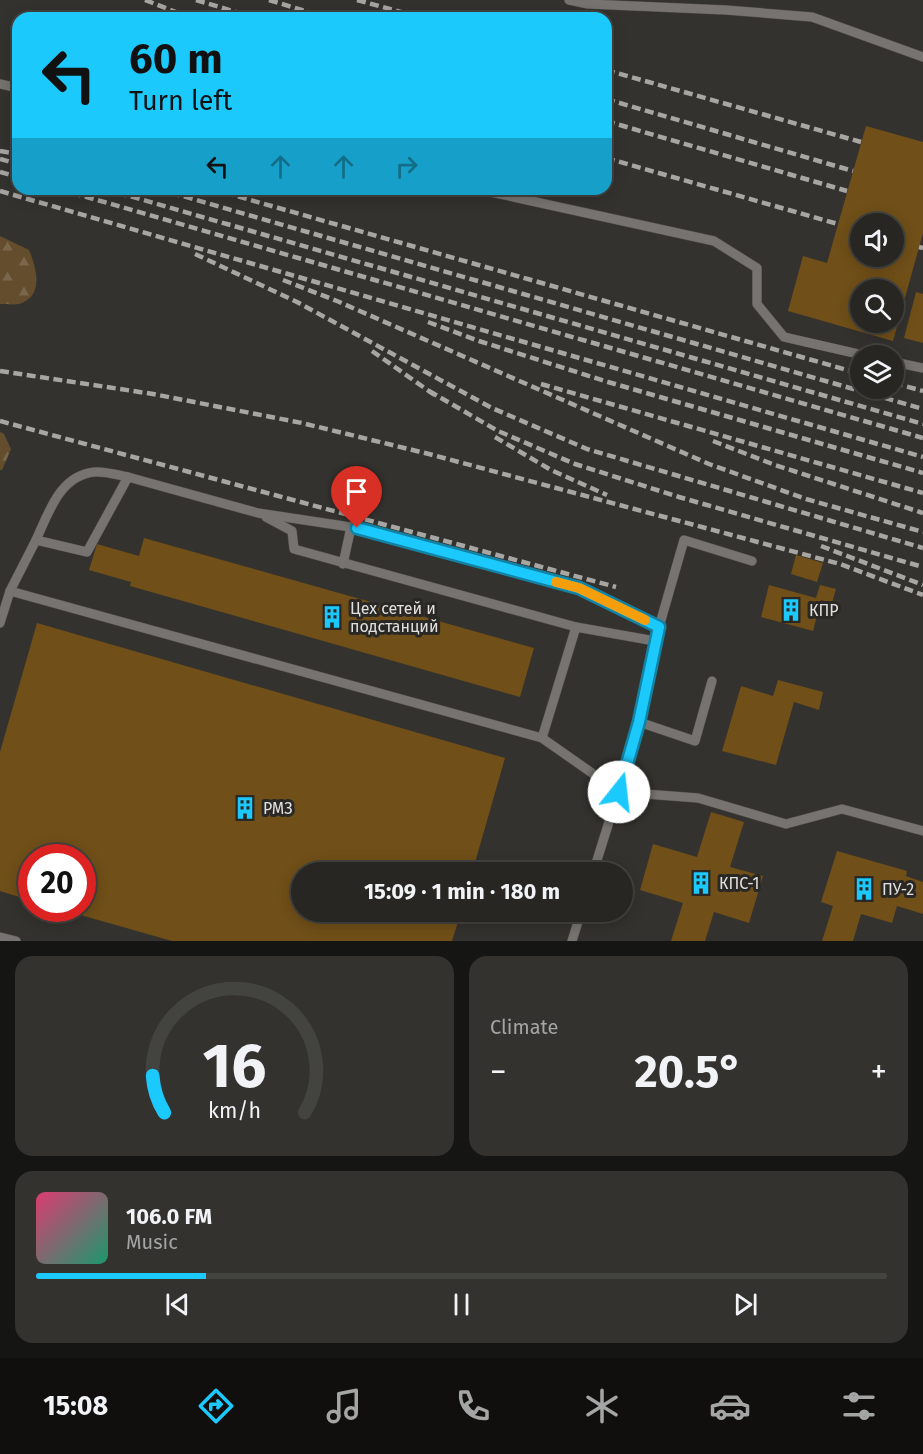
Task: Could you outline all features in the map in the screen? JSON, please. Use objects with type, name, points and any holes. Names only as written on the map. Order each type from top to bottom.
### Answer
[{"type":"lane","points":[[568,0],[588,4],[726,10],[812,17],[923,57]]},
{"type":"lane","points":[[504,195],[714,242],[758,268],[758,304],[784,337],[850,352]]},
{"type":"lane","points":[[904,364],[923,368]]},
{"type":"lane","points":[[0,622],[10,591],[55,498],[74,477],[96,471],[128,477],[258,513],[351,527],[579,588],[659,627]]},
{"type":"lane","points":[[36,540],[87,552],[128,477]]},
{"type":"lane","points":[[258,513],[292,531],[294,549],[576,627],[655,641]]},
{"type":"lane","points":[[343,564],[351,527]]},
{"type":"lane","points":[[597,862],[639,722],[655,641],[684,540],[752,561]]},
{"type":"lane","points":[[10,591],[542,738],[619,792],[698,798],[786,824],[842,809],[923,831]]},
{"type":"lane","points":[[542,738],[576,627]]},
{"type":"lane","points":[[639,722],[695,741],[712,681]]},
{"type":"lane","points":[[572,941],[578,922]]},
{"type":"lane","points":[[0,937],[15,941]]},
{"type":"green space","points":[[0,236],[29,250],[34,264],[36,280],[33,295],[19,304],[0,304]]},
{"type":"green space","points":[[0,432],[4,434],[11,449],[2,470],[0,470]]},
{"type":"building","points":[[866,126],[923,142],[923,233],[904,301],[904,279],[850,279],[850,329],[788,311],[803,256],[827,263]]},
{"type":"building","points":[[916,292],[923,294],[923,343],[904,338]]},
{"type":"building","points":[[865,333],[895,333],[893,341]]},
{"type":"building","name":"Цех сетей и подстанций","points":[[144,538],[534,648],[520,697],[130,586],[131,582],[89,570],[97,544],[139,556]]},
{"type":"building","points":[[796,555],[823,563],[817,582],[791,574]]},
{"type":"building","name":"КПР","points":[[769,585],[816,598],[820,585],[836,589],[832,603],[821,600],[813,631],[761,617]]},
{"type":"building","name":"РМЗ","points":[[37,623],[505,758],[475,862],[291,862],[291,922],[458,922],[452,941],[172,941],[96,919],[96,844],[18,844],[18,897],[0,891],[0,752]]},
{"type":"building","points":[[778,680],[823,692],[819,710],[794,702],[776,765],[722,751],[741,686],[773,696]]},
{"type":"building","name":"КПС-1","points":[[711,812],[744,822],[730,867],[763,876],[749,923],[714,912],[705,941],[671,941],[683,903],[640,890],[653,844],[697,857]]},
{"type":"building","name":"ПУ-2","points":[[837,851],[907,871],[906,876],[923,882],[923,914],[897,906],[892,923],[861,914],[853,941],[822,941],[833,906],[821,902]]},
{"type":"railway","points":[[145,0],[176,12]]},
{"type":"railway","points":[[196,0],[236,12]]},
{"type":"railway","points":[[269,0],[308,12]]},
{"type":"railway","points":[[357,0],[401,12]]},
{"type":"railway","points":[[612,72],[861,142]]},
{"type":"railway","points":[[612,101],[853,171]]},
{"type":"railway","points":[[612,123],[847,191]]},
{"type":"railway","points":[[0,151],[12,153]]},
{"type":"railway","points":[[0,159],[12,162]]},
{"type":"railway","points":[[612,160],[838,224]]},
{"type":"railway","points":[[0,172],[12,175]]},
{"type":"railway","points":[[0,191],[12,194]]},
{"type":"railway","points":[[14,195],[923,457]]},
{"type":"railway","points":[[80,195],[923,438]]},
{"type":"railway","points":[[126,195],[923,424]]},
{"type":"railway","points":[[179,195],[923,409]]},
{"type":"railway","points":[[233,195],[850,371]]},
{"type":"railway","points":[[919,247],[923,248]]},
{"type":"railway","points":[[195,254],[297,302],[492,408],[587,449],[923,548]]},
{"type":"railway","points":[[283,280],[337,301],[709,464],[806,499],[923,532]]},
{"type":"railway","points":[[428,322],[479,341],[608,382],[923,473]]},
{"type":"railway","points":[[372,351],[436,396]]},
{"type":"railway","points":[[0,371],[153,394],[302,423],[429,454],[840,564],[923,595]]},
{"type":"railway","points":[[541,384],[923,493]]},
{"type":"railway","points":[[904,386],[923,391]]},
{"type":"railway","points":[[429,391],[498,431],[575,464],[679,497],[923,567]]},
{"type":"railway","points":[[0,421],[616,587]]},
{"type":"railway","points":[[495,437],[551,470],[607,495]]},
{"type":"railway","points":[[713,441],[775,465],[923,513]]},
{"type":"railway","points":[[821,546],[923,585]]},
{"type":"slow traffic","points":[[556,582],[579,588],[645,620]]},
{"type":"place","name":"КПР","points":[[791,610]]},
{"type":"place","name":"Цех сетей и подстанций","points":[[332,617]]},
{"type":"place","name":"РМЗ","points":[[245,808]]},
{"type":"place","name":"КПС-1","points":[[701,883]]},
{"type":"place","name":"ПУ-2","points":[[864,889]]},
{"type":"route","points":[[357,528],[579,588],[659,627],[639,722],[619,792]]}]
